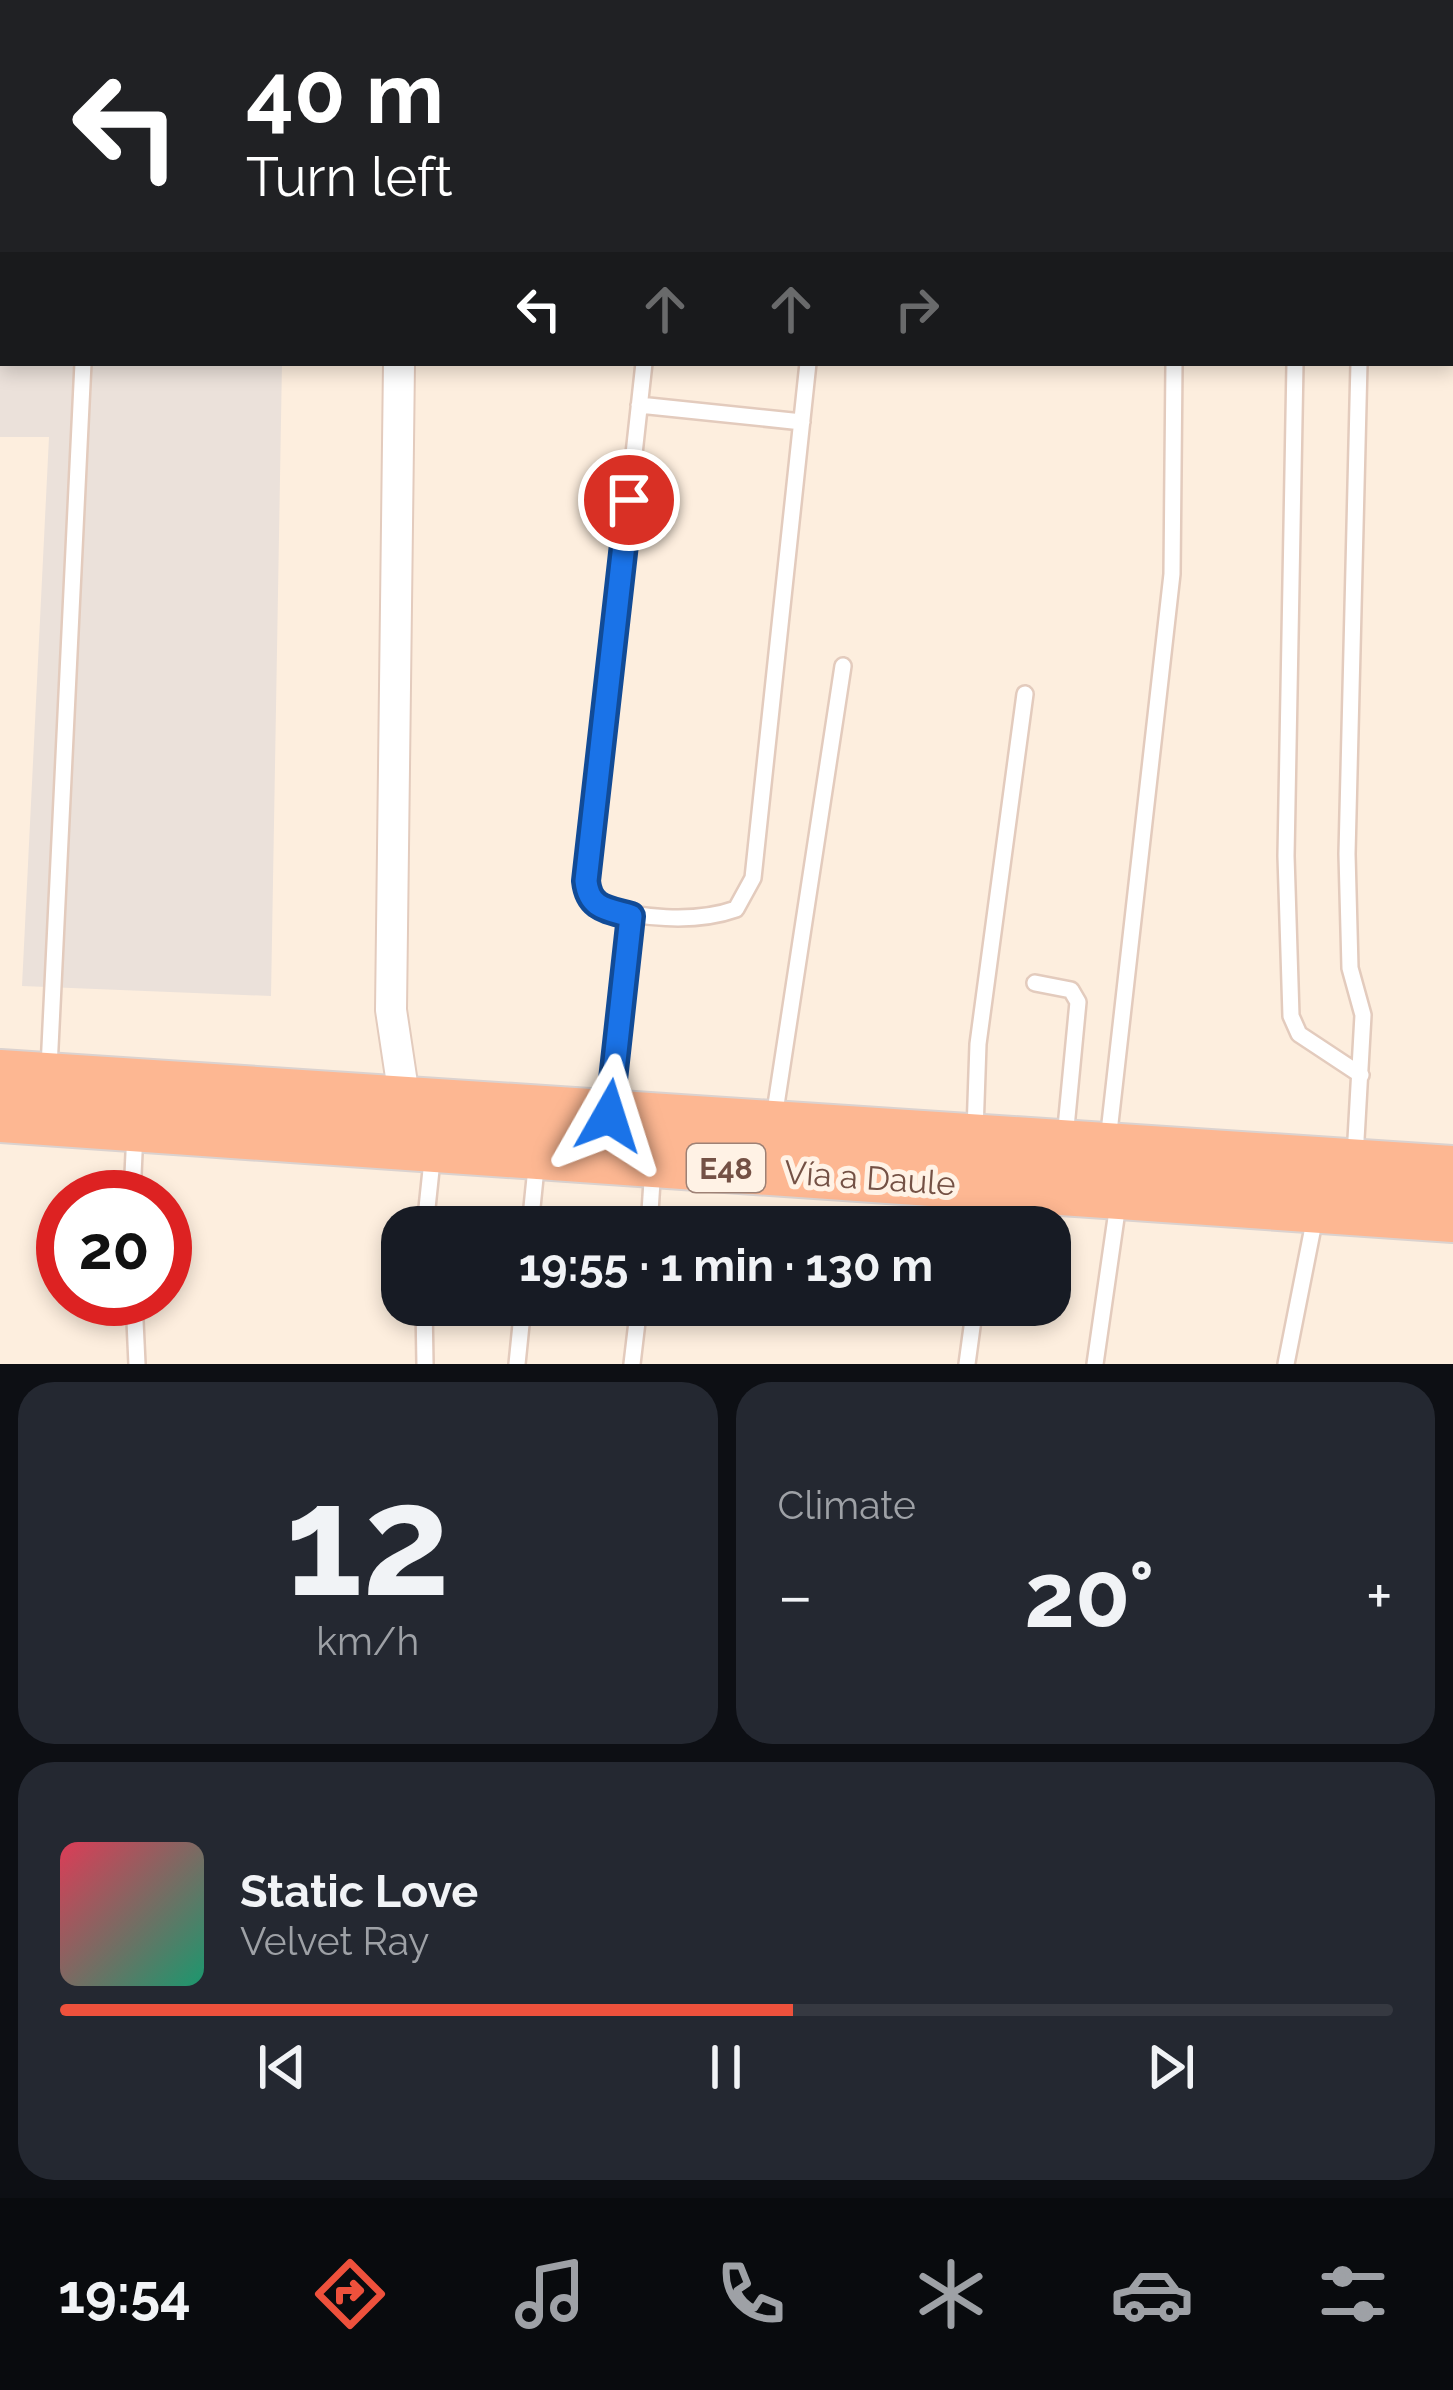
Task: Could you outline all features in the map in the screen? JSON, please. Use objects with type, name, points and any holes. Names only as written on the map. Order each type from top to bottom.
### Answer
[{"type":"highway","name":"Vía a Daule","points":[[0,1074],[48,1077],[416,1132],[537,1155],[653,1163],[989,1206],[1097,1164],[1453,1170]]},
{"type":"highway","name":"Vía a Daule","points":[[0,1118],[135,1128],[416,1132],[609,1116],[773,1127],[974,1141],[1316,1208],[1453,1218]]},
{"type":"street","points":[[399,366],[391,1010],[416,1132]]},
{"type":"lane","points":[[48,1077],[83,366]]},
{"type":"lane","points":[[644,366],[586,881],[588,897],[596,906],[631,916],[719,915],[736,909],[753,878],[808,366]]},
{"type":"lane","points":[[1095,1364],[1097,1164],[1172,574],[1174,366]]},
{"type":"lane","points":[[1295,366],[1298,414],[1286,856],[1291,1016],[1299,1034],[1361,1076]]},
{"type":"lane","points":[[1355,1166],[1363,1015],[1350,968],[1347,854],[1358,366]]},
{"type":"lane","points":[[639,405],[802,422]]},
{"type":"lane","points":[[773,1127],[843,666]]},
{"type":"lane","points":[[974,1141],[978,1044],[1024,694]]},
{"type":"lane","points":[[609,1116],[631,916]]},
{"type":"lane","points":[[1035,983],[1071,990],[1078,1003],[1097,1164]]},
{"type":"lane","points":[[134,1170],[135,1128]]},
{"type":"lane","points":[[416,1132],[423,1206]]},
{"type":"lane","points":[[532,1206],[537,1155]]},
{"type":"lane","points":[[650,1206],[653,1163]]},
{"type":"lane","points":[[1286,1364],[1316,1208]]},
{"type":"lane","points":[[135,1326],[136,1364]]},
{"type":"lane","points":[[424,1326],[424,1364]]},
{"type":"lane","points":[[517,1364],[521,1326]]},
{"type":"lane","points":[[632,1364],[637,1326]]},
{"type":"lane","points":[[967,1364],[972,1326]]},
{"type":"shaded area","points":[[0,366],[282,366],[271,996],[22,986],[49,437],[0,437]]},
{"type":"route","points":[[609,1116],[631,916],[596,906],[588,897],[586,881],[629,500]]}]
